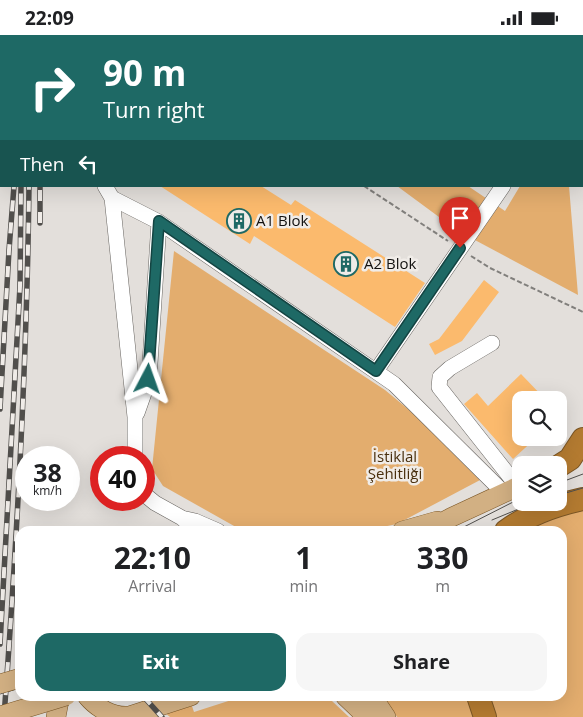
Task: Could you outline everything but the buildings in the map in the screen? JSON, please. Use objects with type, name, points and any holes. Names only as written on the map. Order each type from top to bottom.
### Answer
[{"type":"highway","points":[[567,461],[583,439]]},
{"type":"highway","points":[[513,526],[521,520],[542,511],[583,499]]},
{"type":"highway","points":[[480,701],[485,717]]},
{"type":"main road","points":[[567,468],[583,463]]},
{"type":"main road","points":[[435,526],[512,489]]},
{"type":"main road","points":[[420,526],[452,517]]},
{"type":"main road","points":[[0,684],[15,680]]},
{"type":"main road","points":[[0,716],[50,701]]},
{"type":"main road","points":[[56,717],[59,701]]},
{"type":"main road","points":[[91,701],[120,717],[130,716],[176,701]]},
{"type":"main road","points":[[130,716],[146,701]]},
{"type":"main road","points":[[350,701],[367,717]]},
{"type":"main road","points":[[375,701],[386,717]]},
{"type":"street","points":[[376,371],[502,187]]},
{"type":"street","points":[[108,192],[159,221],[394,384],[512,486]]},
{"type":"street","points":[[108,192],[135,417],[135,446]]},
{"type":"street","points":[[135,417],[148,379],[159,221]]},
{"type":"street","points":[[492,343],[450,368],[440,377],[439,387],[512,485]]},
{"type":"street","points":[[155,503],[182,518],[191,526]]},
{"type":"street","points":[[182,518],[206,526]]},
{"type":"green space","points":[[398,187],[469,187],[505,211],[519,187],[569,187],[578,295],[458,231]]},
{"type":"green space","name":"İstiklal Şehitliği","points":[[174,251],[385,390],[437,433],[482,479],[397,524],[387,526],[234,526],[163,486],[155,474],[154,446]]},
{"type":"green space","points":[[583,508],[583,717],[494,717],[488,701],[567,701],[567,526],[531,526]]},
{"type":"green space","points":[[228,701],[332,701],[349,717],[170,717],[165,713],[192,706],[194,712]]},
{"type":"green space","points":[[386,701],[471,701],[476,717],[397,717]]},
{"type":"tram line","points":[[567,480],[583,474]]},
{"type":"tram line","points":[[567,493],[583,488]]},
{"type":"tram line","points":[[466,526],[512,503]]},
{"type":"tram line","points":[[492,520],[514,511]]},
{"type":"tram line","points":[[0,694],[15,690]]},
{"type":"tram line","points":[[0,707],[20,701]]},
{"type":"railway","points":[[0,409],[14,187]]},
{"type":"railway","points":[[0,644],[20,286],[21,187]]},
{"type":"railway","points":[[16,526],[26,319],[29,187]]},
{"type":"railway","points":[[40,187],[40,223]]},
{"type":"railway","points":[[4,717],[15,551]]},
{"type":"railway","points":[[148,701],[162,717]]},
{"type":"place","name":"A1 Blok","points":[[239,221]]},
{"type":"place","name":"A2 Blok","points":[[346,264]]},
{"type":"route","points":[[148,379],[159,221],[376,371],[460,248]]}]
